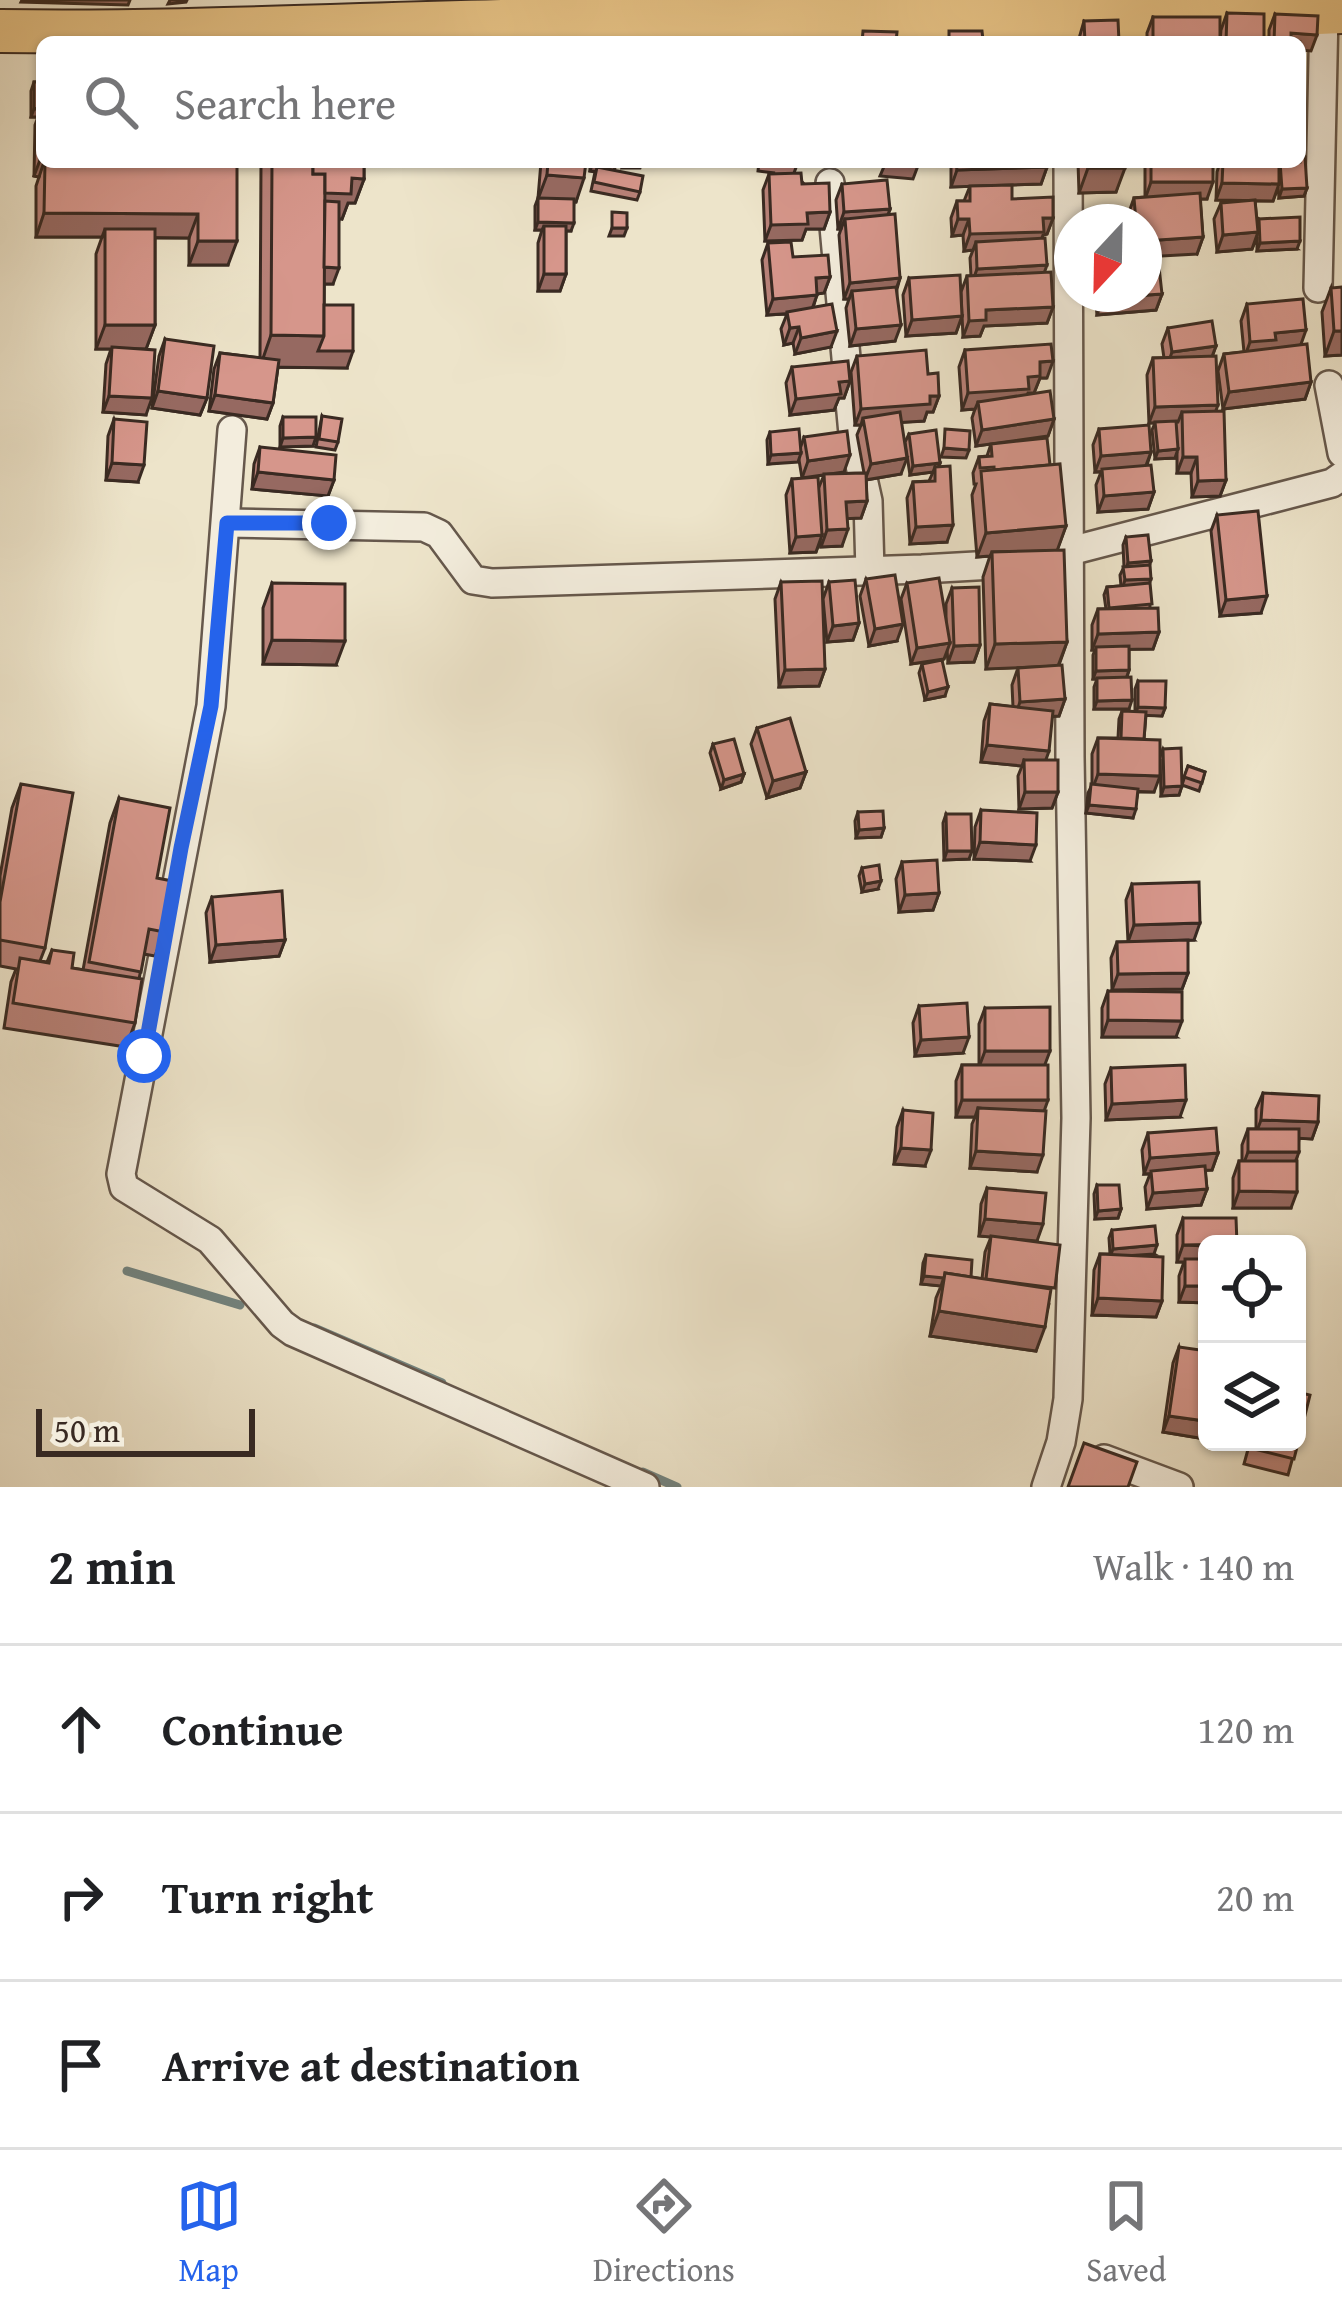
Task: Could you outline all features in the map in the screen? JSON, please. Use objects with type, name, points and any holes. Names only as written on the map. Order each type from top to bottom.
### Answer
[{"type":"main road","points":[[0,31],[142,32],[495,20],[1068,30],[1333,13]]},
{"type":"street","points":[[1318,288],[1333,13]]},
{"type":"street","points":[[1046,1487],[1068,1399],[1076,1118],[1068,168]]},
{"type":"street","points":[[830,184],[853,434],[868,501],[870,571]]},
{"type":"street","points":[[1329,385],[1342,453]]},
{"type":"street","points":[[232,430],[211,706],[148,1026],[122,1174],[124,1187],[210,1240],[293,1332],[645,1487]]},
{"type":"street","points":[[227,523],[282,521],[433,530],[466,574],[480,582],[870,571],[1011,564],[1331,483],[1342,476]]},
{"type":"street","points":[[1060,1442],[1179,1487]]},
{"type":"building","points":[[1227,13],[1264,14],[1264,36],[1226,36]]},
{"type":"building","points":[[1275,14],[1318,16],[1317,35],[1274,36]]},
{"type":"building","points":[[1153,17],[1220,17],[1220,36],[1153,36]]},
{"type":"building","points":[[1118,20],[1119,36],[1085,36],[1084,21]]},
{"type":"building","points":[[863,31],[897,32],[897,36],[863,36]]},
{"type":"building","points":[[949,31],[982,31],[983,36],[949,36]]},
{"type":"building","points":[[45,168],[237,168],[237,241],[198,241],[198,214],[44,213]]},
{"type":"building","points":[[272,168],[313,168],[313,174],[325,174],[324,336],[271,335]]},
{"type":"building","points":[[313,168],[364,168],[364,179],[352,178],[351,194],[325,193],[325,174],[313,174]]},
{"type":"building","points":[[548,168],[585,168],[584,178],[547,175]]},
{"type":"building","points":[[597,168],[643,176],[640,192],[594,182]]},
{"type":"building","points":[[1151,168],[1213,168],[1213,182],[1151,182]]},
{"type":"building","points":[[1223,168],[1279,168],[1279,184],[1222,183]]},
{"type":"building","points":[[1280,168],[1306,168],[1307,188],[1282,189]]},
{"type":"building","points":[[801,173],[802,184],[829,183],[830,212],[807,213],[808,224],[771,225],[769,174]]},
{"type":"building","points":[[887,180],[890,209],[844,212],[842,184]]},
{"type":"building","points":[[1012,185],[1012,199],[1053,197],[1053,218],[1043,218],[1044,232],[970,234],[969,219],[958,219],[957,201],[970,201],[970,186]]},
{"type":"building","points":[[1200,193],[1203,237],[1162,240],[1162,204],[1134,204],[1134,198]]},
{"type":"building","points":[[538,198],[574,199],[574,223],[538,222]]},
{"type":"building","points":[[1255,200],[1258,232],[1223,235],[1221,203]]},
{"type":"building","points":[[325,201],[339,202],[339,268],[324,267]]},
{"type":"building","points":[[612,212],[627,213],[627,228],[612,228]]},
{"type":"building","points":[[895,214],[900,278],[850,283],[845,219]]},
{"type":"building","points":[[1300,217],[1300,241],[1260,243],[1259,219]]},
{"type":"building","points":[[544,226],[566,226],[566,274],[544,274]]},
{"type":"building","points":[[105,229],[155,229],[155,325],[105,325]]},
{"type":"building","points":[[1045,238],[1047,265],[977,269],[976,242]]},
{"type":"building","points":[[791,242],[793,257],[828,255],[830,277],[816,278],[817,295],[773,299],[768,243]]},
{"type":"building","points":[[1051,272],[1053,307],[986,310],[986,320],[969,321],[967,276]]},
{"type":"building","points":[[960,275],[962,316],[912,320],[909,278]]},
{"type":"building","points":[[896,287],[901,325],[856,329],[852,291]]},
{"type":"building","points":[[1342,287],[1342,331],[1334,331],[1331,288]]},
{"type":"building","points":[[1303,299],[1306,330],[1250,342],[1247,304]]},
{"type":"building","points":[[832,304],[837,331],[801,338],[799,327],[790,328],[787,312]]},
{"type":"building","points":[[324,305],[353,305],[353,351],[318,351],[324,336]]},
{"type":"building","points":[[1212,321],[1216,346],[1172,352],[1168,328]]},
{"type":"building","points":[[165,339],[214,346],[207,398],[158,391]]},
{"type":"building","points":[[1051,344],[1053,361],[1040,362],[1040,376],[1028,377],[1029,389],[968,393],[965,350]]},
{"type":"building","points":[[1307,344],[1311,382],[1229,392],[1224,354]]},
{"type":"building","points":[[112,347],[155,350],[152,398],[109,396]]},
{"type":"building","points":[[926,350],[928,374],[938,373],[939,396],[930,396],[930,404],[861,409],[857,356]]},
{"type":"building","points":[[220,353],[279,360],[273,403],[215,395]]},
{"type":"building","points":[[1216,356],[1218,405],[1155,407],[1153,358]]},
{"type":"building","points":[[848,361],[850,381],[839,382],[841,394],[796,399],[792,367]]},
{"type":"building","points":[[1050,391],[1054,419],[982,430],[978,402]]},
{"type":"building","points":[[1224,411],[1226,480],[1198,481],[1197,457],[1183,457],[1182,412]]},
{"type":"building","points":[[900,412],[907,458],[871,464],[863,418]]},
{"type":"building","points":[[322,416],[342,419],[338,442],[319,439]]},
{"type":"building","points":[[283,417],[316,417],[316,437],[283,438]]},
{"type":"building","points":[[114,419],[147,422],[144,465],[112,463]]},
{"type":"building","points":[[1176,421],[1178,449],[1158,451],[1155,422]]},
{"type":"building","points":[[1149,425],[1151,452],[1101,456],[1099,429]]},
{"type":"building","points":[[799,429],[801,453],[771,455],[770,432]]},
{"type":"building","points":[[945,429],[970,431],[969,450],[944,448]]},
{"type":"building","points":[[936,430],[940,463],[913,466],[909,434]]},
{"type":"building","points":[[847,431],[850,455],[808,461],[804,437]]},
{"type":"building","points":[[1047,438],[1050,465],[980,468],[979,457],[992,456],[991,444]]},
{"type":"building","points":[[260,447],[336,455],[334,480],[258,472]]},
{"type":"building","points":[[1060,464],[1066,526],[986,533],[981,471]]},
{"type":"building","points":[[1151,465],[1154,492],[1104,496],[1102,469]]},
{"type":"building","points":[[950,466],[953,525],[916,527],[913,482],[935,481],[935,467]]},
{"type":"building","points":[[866,473],[867,501],[846,502],[848,529],[827,530],[824,474]]},
{"type":"building","points":[[818,477],[822,535],[796,537],[792,479]]},
{"type":"building","points":[[1258,511],[1267,596],[1226,600],[1217,515]]},
{"type":"building","points":[[1148,535],[1151,561],[1128,563],[1126,537]]},
{"type":"building","points":[[1064,550],[1067,642],[995,644],[992,552]]},
{"type":"building","points":[[1150,565],[1151,579],[1125,580],[1123,567]]},
{"type":"building","points":[[895,575],[903,624],[875,629],[866,579]]},
{"type":"building","points":[[939,578],[950,643],[917,648],[907,583]]},
{"type":"building","points":[[855,580],[859,623],[833,626],[829,582]]},
{"type":"building","points":[[822,581],[825,669],[785,670],[781,582]]},
{"type":"building","points":[[272,583],[345,584],[345,641],[272,640]]},
{"type":"building","points":[[1150,583],[1152,604],[1109,608],[1107,587]]},
{"type":"building","points":[[979,587],[980,645],[954,646],[952,588]]},
{"type":"building","points":[[1158,608],[1159,632],[1098,634],[1098,609]]},
{"type":"building","points":[[1129,646],[1129,670],[1096,671],[1096,647]]},
{"type":"building","points":[[942,660],[948,687],[928,692],[922,664]]},
{"type":"building","points":[[1062,665],[1065,699],[1020,702],[1018,668]]},
{"type":"building","points":[[1131,677],[1132,700],[1097,701],[1097,678]]},
{"type":"building","points":[[1138,681],[1166,681],[1165,708],[1138,707]]},
{"type":"building","points":[[990,704],[1053,711],[1049,751],[987,745]]},
{"type":"building","points":[[1122,711],[1146,712],[1144,739],[1121,738]]},
{"type":"building","points":[[790,718],[806,772],[773,781],[757,728]]},
{"type":"building","points":[[1098,738],[1160,740],[1160,776],[1098,774]]},
{"type":"building","points":[[734,739],[744,774],[724,780],[713,744]]},
{"type":"building","points":[[1181,748],[1182,786],[1164,787],[1163,749]]},
{"type":"building","points":[[1024,760],[1058,760],[1058,792],[1025,792]]},
{"type":"building","points":[[1188,766],[1205,772],[1202,783],[1184,777]]},
{"type":"building","points":[[21,784],[73,793],[45,948],[0,940],[0,902]]},
{"type":"building","points":[[1091,784],[1138,789],[1136,809],[1089,805]]},
{"type":"building","points":[[119,798],[170,808],[157,878],[172,881],[164,932],[149,929],[141,972],[89,962]]},
{"type":"building","points":[[981,810],[1037,813],[1036,845],[980,842]]},
{"type":"building","points":[[883,811],[884,828],[859,830],[858,812]]},
{"type":"building","points":[[946,814],[971,814],[972,851],[947,851]]},
{"type":"building","points":[[937,860],[939,893],[905,895],[902,862]]},
{"type":"building","points":[[879,865],[881,881],[865,884],[862,868]]},
{"type":"building","points":[[1199,882],[1200,923],[1134,925],[1132,884]]},
{"type":"building","points":[[282,891],[285,940],[216,945],[212,897]]},
{"type":"building","points":[[1188,940],[1188,973],[1118,974],[1117,942]]},
{"type":"building","points":[[52,950],[74,953],[72,968],[142,979],[135,1023],[13,1003],[20,958],[49,963]]},
{"type":"building","points":[[1108,991],[1182,992],[1182,1021],[1108,1020]]},
{"type":"building","points":[[967,1003],[969,1037],[921,1040],[919,1006]]},
{"type":"building","points":[[1050,1007],[1050,1051],[985,1051],[985,1008]]},
{"type":"building","points":[[962,1065],[1048,1065],[1048,1100],[962,1100]]},
{"type":"building","points":[[1185,1065],[1186,1100],[1112,1104],[1111,1068]]},
{"type":"building","points":[[1263,1093],[1319,1096],[1318,1122],[1261,1120]]},
{"type":"building","points":[[978,1108],[1046,1111],[1043,1155],[976,1151]]},
{"type":"building","points":[[903,1110],[933,1113],[931,1150],[901,1148]]},
{"type":"building","points":[[1216,1128],[1218,1153],[1150,1158],[1148,1133]]},
{"type":"building","points":[[1248,1129],[1299,1129],[1299,1152],[1248,1152]]},
{"type":"building","points":[[1239,1161],[1297,1161],[1297,1192],[1239,1191]]},
{"type":"building","points":[[1205,1166],[1207,1189],[1153,1193],[1151,1171]]},
{"type":"building","points":[[1097,1185],[1119,1185],[1121,1209],[1098,1211]]},
{"type":"building","points":[[987,1188],[1046,1193],[1043,1224],[985,1219]]},
{"type":"building","points":[[1183,1218],[1236,1218],[1237,1235],[1198,1235],[1198,1245],[1183,1245]]},
{"type":"building","points":[[1155,1226],[1157,1245],[1113,1249],[1112,1230]]},
{"type":"building","points":[[991,1236],[1060,1245],[1055,1288],[986,1279]]},
{"type":"building","points":[[1100,1254],[1163,1257],[1162,1301],[1098,1298]]},
{"type":"building","points":[[926,1255],[972,1260],[971,1277],[924,1276]]},
{"type":"building","points":[[1185,1259],[1198,1259],[1198,1286],[1185,1286]]},
{"type":"building","points":[[945,1273],[1051,1289],[1045,1327],[939,1311]]},
{"type":"building","points":[[1179,1347],[1198,1350],[1198,1420],[1169,1416]]},
{"type":"building","points":[[1084,1443],[1137,1462],[1128,1487],[1068,1487]]},
{"type":"building","points":[[1262,1451],[1296,1451],[1294,1459]]},
{"type":"waterway","points":[[127,1271],[240,1305]]},
{"type":"waterway","points":[[314,1328],[442,1383]]},
{"type":"waterway","points":[[643,1472],[677,1487]]},
{"type":"route","points":[[144,1056],[211,706],[227,523],[329,523]]}]
